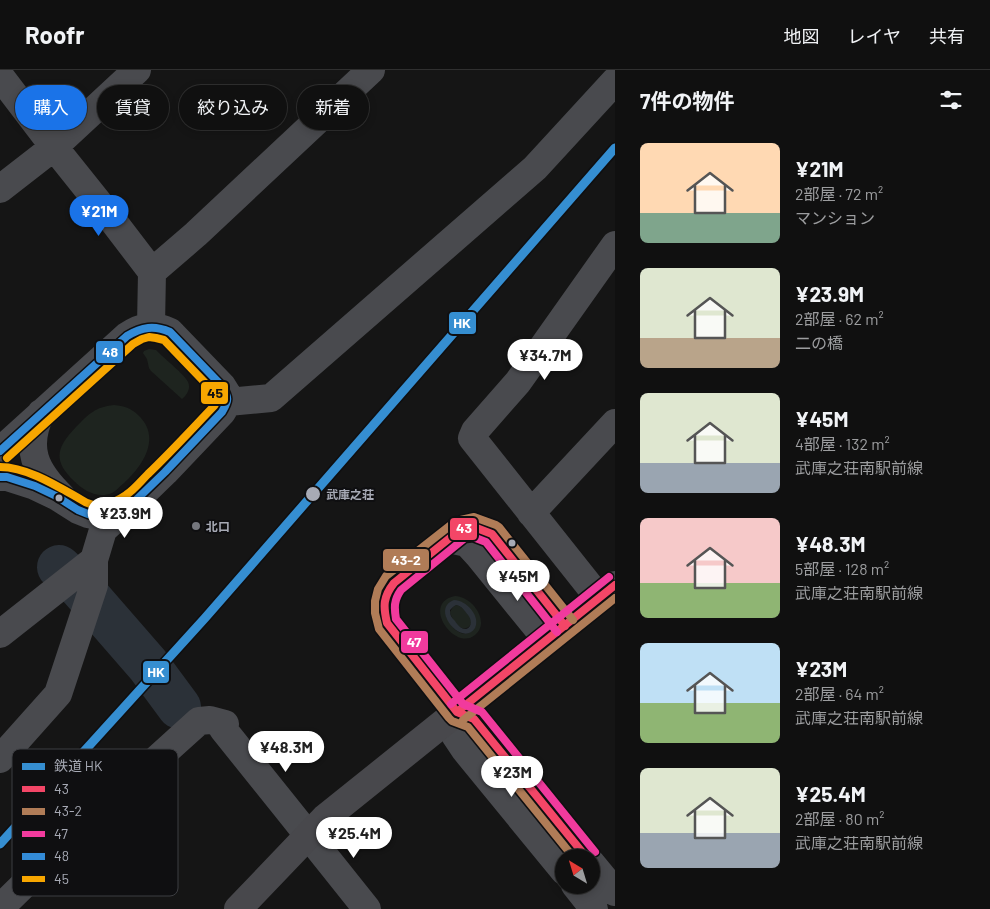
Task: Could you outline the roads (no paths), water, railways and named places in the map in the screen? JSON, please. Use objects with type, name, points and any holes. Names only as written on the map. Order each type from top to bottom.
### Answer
[{"type":"street","points":[[0,189],[54,146],[136,70]]},
{"type":"street","points":[[152,272],[196,234],[370,70]]},
{"type":"street","points":[[0,76],[152,272],[151,326]]},
{"type":"street","points":[[228,402],[271,398],[535,168],[615,81]]},
{"type":"street","points":[[238,909],[325,818],[556,633],[608,596],[531,512],[472,438],[475,431],[518,382],[615,245]]},
{"type":"street","points":[[0,451],[134,330],[151,326],[170,332],[222,386],[227,394],[228,402],[213,422],[165,472],[103,530],[91,571],[85,611],[58,694],[0,759]]},
{"type":"street","points":[[41,413],[33,436],[35,461],[54,489],[68,503]]},
{"type":"street","points":[[531,512],[615,423]]},
{"type":"street","points":[[0,477],[7,477],[28,484],[56,496],[78,510],[98,516],[108,515],[133,503]]},
{"type":"street","points":[[556,633],[468,543],[449,539],[394,583],[386,592],[384,609],[387,623],[457,712],[474,720],[487,734],[580,849]]},
{"type":"street","points":[[0,634],[62,585],[91,571]]},
{"type":"street","points":[[457,712],[456,735],[465,750],[555,861]]},
{"type":"street","points":[[168,749],[199,721],[210,720],[225,724],[223,729],[366,909]]},
{"type":"street","points":[[600,874],[615,892]]},
{"type":"street","points":[[582,894],[594,909]]},
{"type":"street","points":[[0,908],[12,896]]},
{"type":"waterway","points":[[59,567],[81,588],[148,665],[179,707]]},
{"type":"rail line","name":"HK","points":[[86,749],[205,618],[615,148]]},
{"type":"rail line","name":"HK","points":[[0,844],[12,831]]},
{"type":"place","name":"武庫之荘","points":[[313,494]]},
{"type":"place","name":"北口","points":[[196,526]]}]
